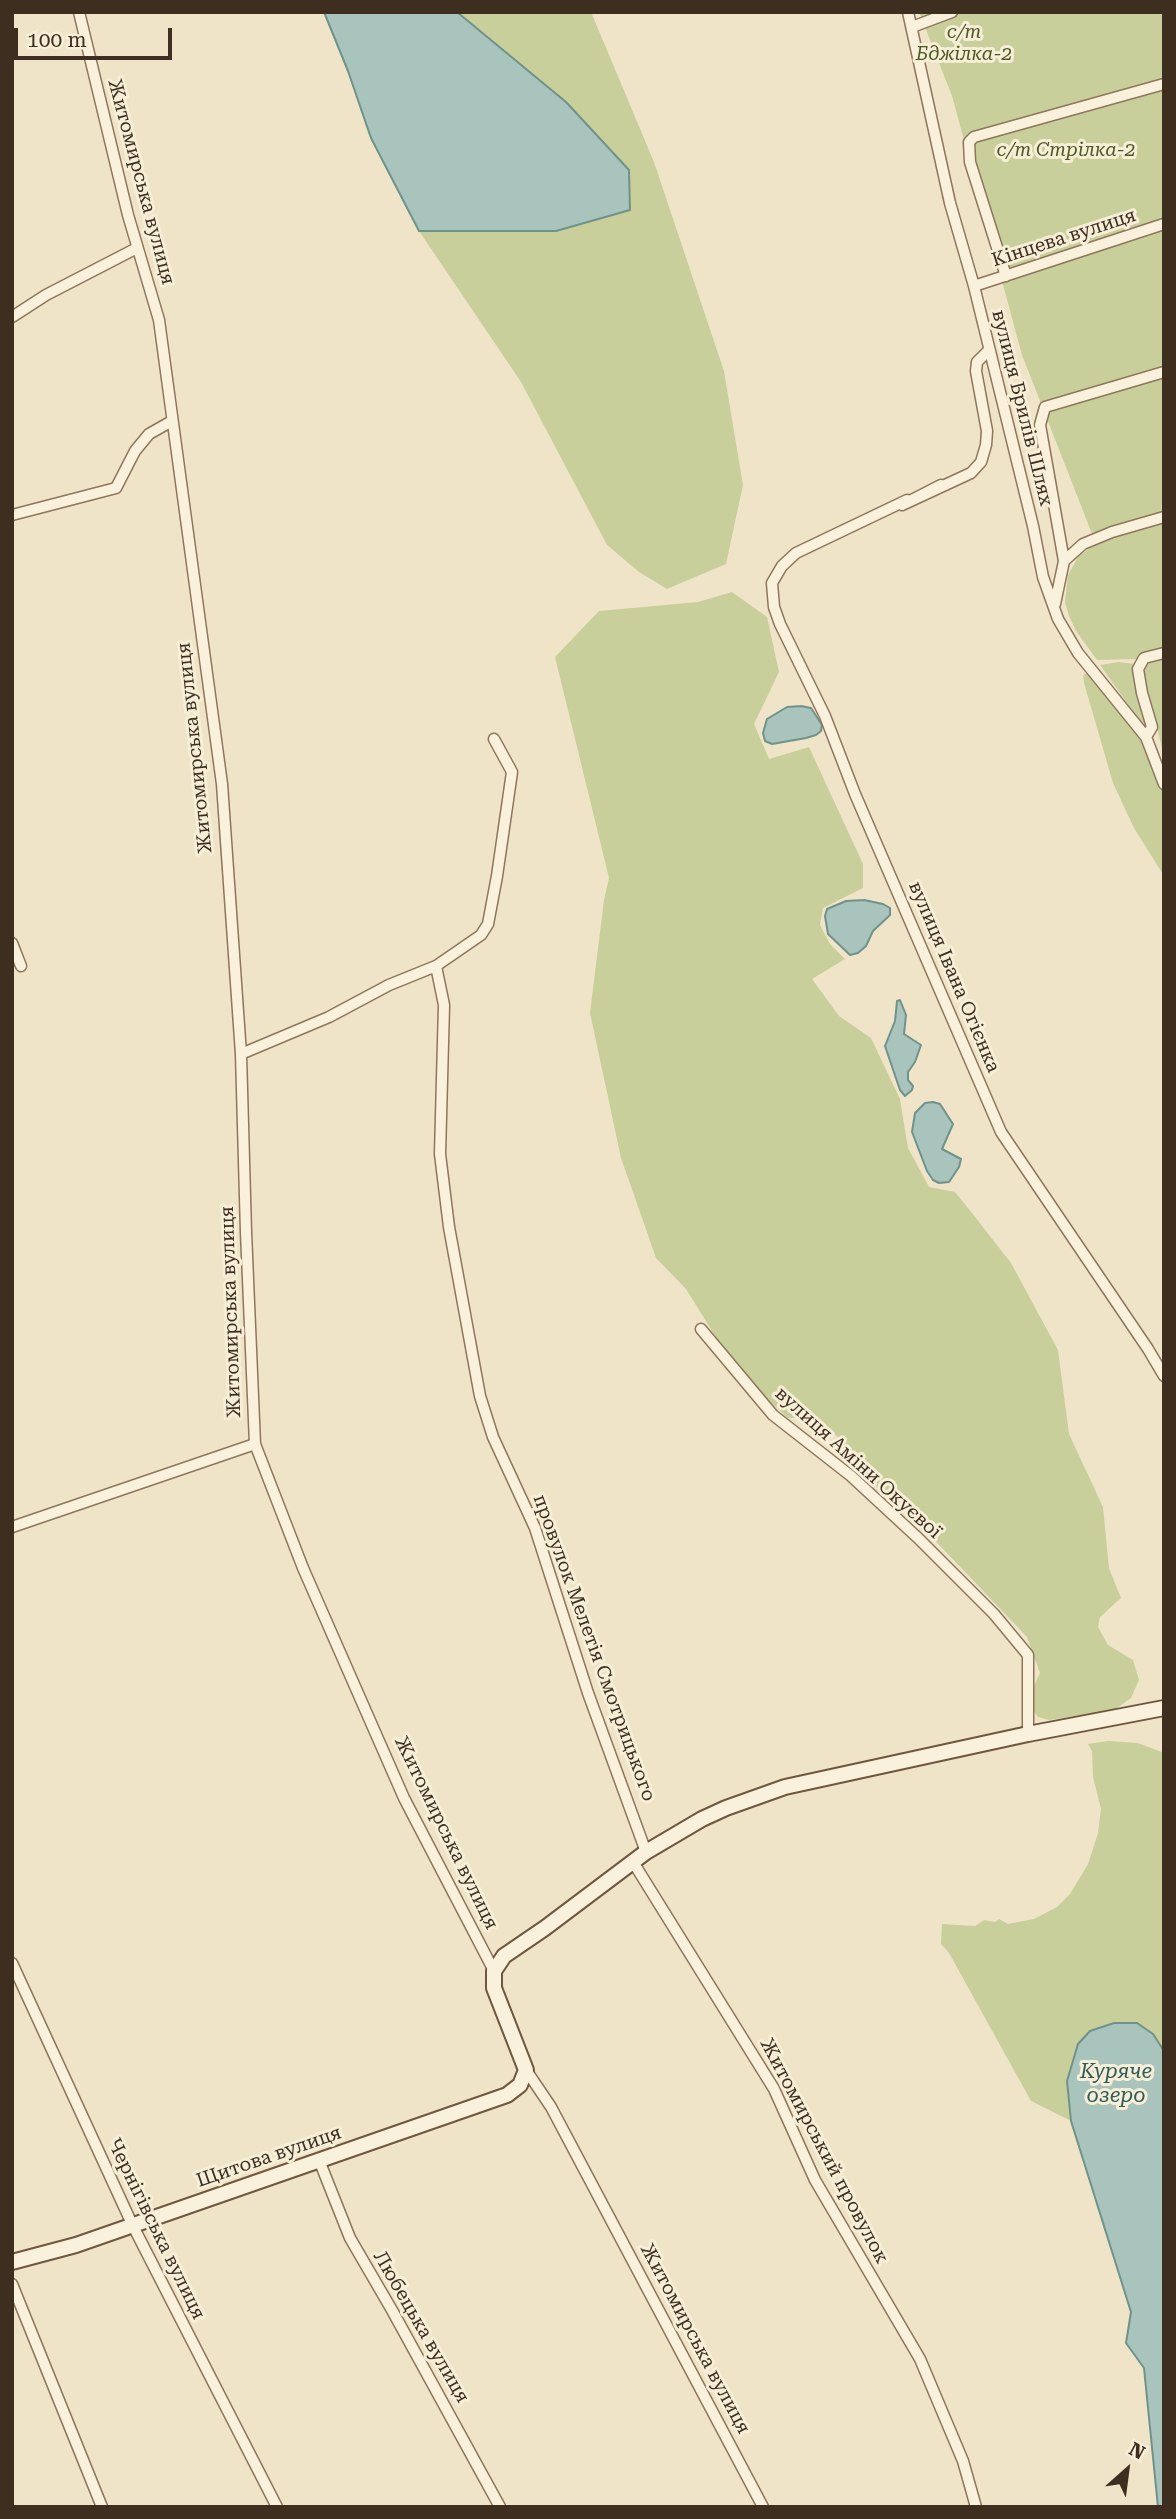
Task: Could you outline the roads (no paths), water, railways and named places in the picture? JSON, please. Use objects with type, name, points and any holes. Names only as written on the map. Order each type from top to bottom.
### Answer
[{"type":"street","name":"Житомирська вулиця","points":[[79,12],[137,248],[159,320],[222,784],[241,1054],[256,1444],[303,1568],[404,1798],[494,1971],[494,1988],[526,2070],[551,2107],[763,2507]]},
{"type":"street","name":"вулиця Брилів Шлях","points":[[908,12],[950,204],[974,286],[1013,442],[1043,577],[1058,619],[1078,653],[1146,737],[1164,784]]},
{"type":"street","points":[[912,27],[952,12]]},
{"type":"street","points":[[1006,275],[970,162],[970,142],[974,137],[1164,84]]},
{"type":"street","name":"Кінцева вулиця","points":[[974,286],[1164,224]]},
{"type":"street","points":[[12,317],[46,295],[137,248]]},
{"type":"street","points":[[784,564],[976,468],[986,445],[987,431],[976,371],[977,362],[989,351]]},
{"type":"street","points":[[1055,605],[1064,561],[1040,425],[1045,407],[1164,372]]},
{"type":"street","points":[[12,515],[116,488],[135,451],[149,434],[172,421]]},
{"type":"street","points":[[941,485],[846,533],[784,564],[925,492],[941,485]]},
{"type":"street","points":[[906,500],[799,556],[784,564],[796,553],[906,500]]},
{"type":"street","points":[[1064,561],[1083,544],[1112,532],[1164,517]]},
{"type":"street","name":"вулиця Івана Огієнка","points":[[784,564],[772,583],[774,607],[780,624],[825,716],[855,794],[1001,1132],[1164,1376]]},
{"type":"street","points":[[1146,737],[1152,727],[1138,668],[1144,659],[1164,653]]},
{"type":"street","points":[[241,1054],[329,1017],[389,985],[436,967],[481,935],[488,924],[512,772],[494,739]]},
{"type":"street","points":[[12,943],[21,966]]},
{"type":"street","name":"провулок Мелетія Смотрицького","points":[[436,967],[444,1004],[440,1154],[449,1227],[480,1396],[493,1437],[535,1528],[588,1693],[646,1852]]},
{"type":"street","name":"вулиця Аміни Окуєвої","points":[[701,1329],[773,1415],[851,1476],[918,1538],[994,1614],[1028,1655],[1028,1734]]},
{"type":"street","points":[[12,1527],[256,1444]]},
{"type":"street","points":[[494,1971],[504,1956],[646,1852],[714,1813],[785,1787],[1028,1734],[1164,1708]]},
{"type":"street","name":"Житомирський провулок","points":[[633,1862],[774,2089],[816,2180],[920,2359],[963,2461],[976,2507]]},
{"type":"street","name":"Чернігівська вулиця","points":[[12,1963],[132,2224],[277,2507]]},
{"type":"street","name":"Щитова вулиця","points":[[12,2262],[76,2245],[507,2095],[520,2085],[526,2070]]},
{"type":"street","name":"Любецька вулиця","points":[[319,2160],[350,2238],[500,2507]]},
{"type":"street","points":[[12,2284],[102,2507]]},
{"type":"water","points":[[324,12],[457,12],[566,102],[629,170],[630,210],[556,231],[419,231],[371,138]]},
{"type":"water","points":[[787,707],[811,708],[822,725],[821,731],[806,738],[772,744],[765,741],[763,733],[767,719]]},
{"type":"water","points":[[864,900],[890,908],[890,915],[873,931],[866,946],[858,953],[850,955],[828,934],[825,916],[827,909],[846,901]]},
{"type":"water","points":[[900,1000],[906,1015],[904,1034],[921,1045],[908,1072],[912,1090],[905,1096],[900,1090],[885,1046],[895,1021],[897,1001]]},
{"type":"water","points":[[925,1103],[940,1104],[953,1124],[942,1149],[961,1159],[949,1182],[939,1183],[933,1180],[912,1132],[915,1113]]},
{"type":"water","name":"Куряче озеро","points":[[1114,2023],[1137,2023],[1153,2034],[1164,2051],[1164,2507],[1158,2507],[1144,2368],[1126,2343],[1131,2312],[1071,2121],[1067,2081],[1078,2044],[1090,2031]]},
{"type":"park label","name":"с/т Бджілка-2","points":[[964,43]]},
{"type":"park label","name":"с/т Стрілка-2","points":[[1066,150]]}]
